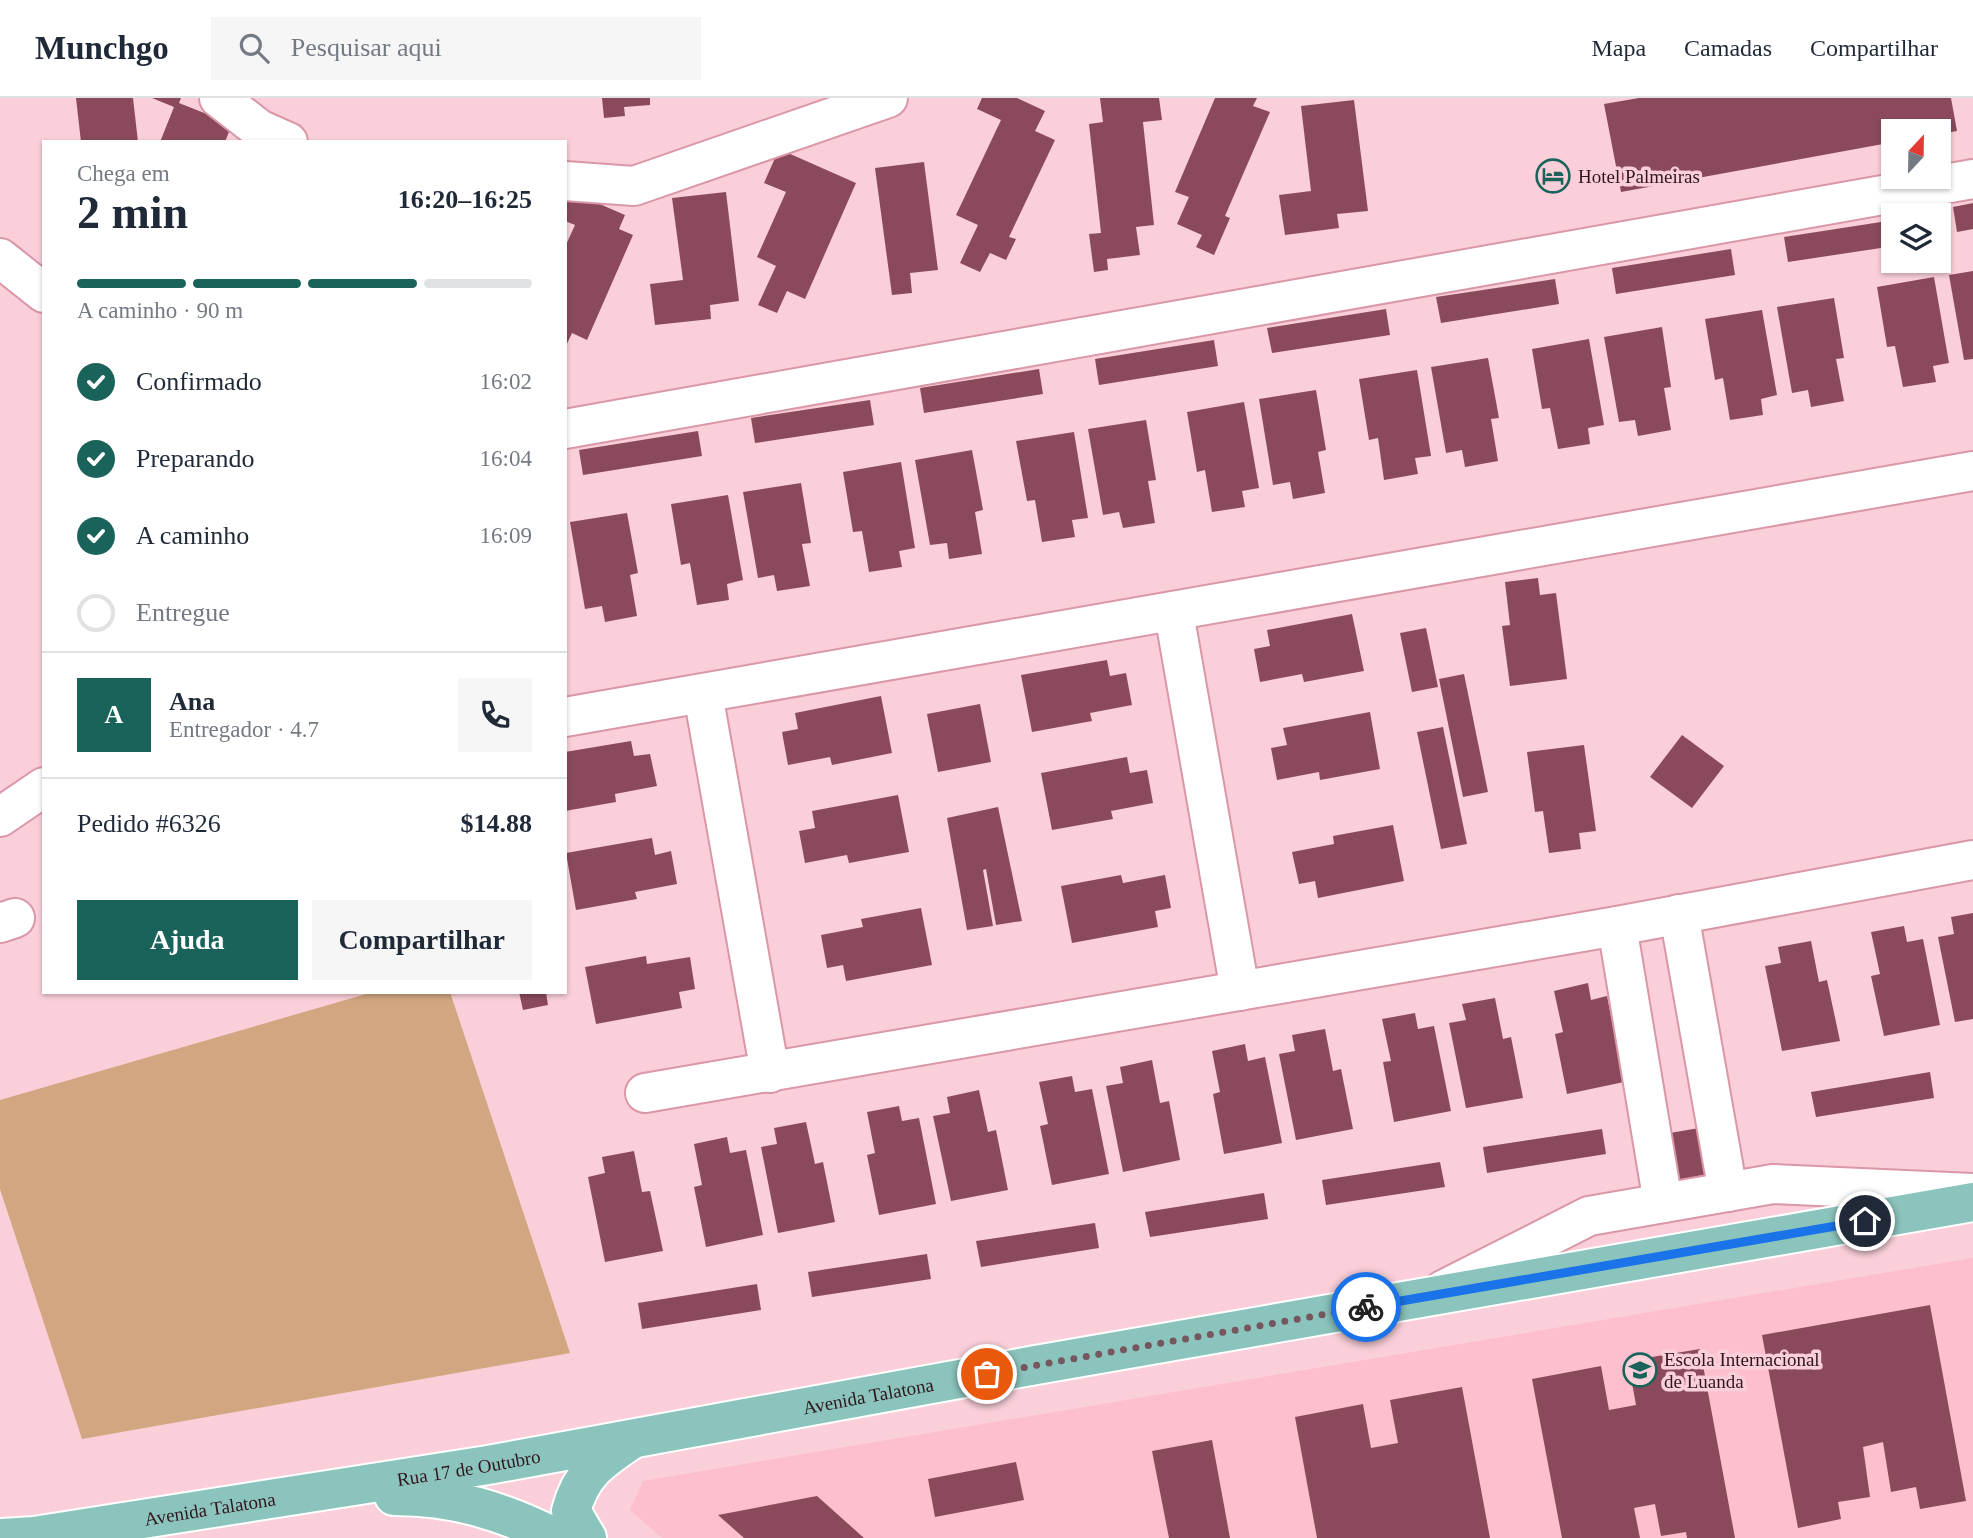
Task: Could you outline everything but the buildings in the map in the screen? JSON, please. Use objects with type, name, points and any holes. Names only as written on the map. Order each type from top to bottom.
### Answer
[{"type":"main road","points":[[1432,1296],[1973,1202]]},
{"type":"main road","name":"Avenida Talatona","points":[[635,1436],[1432,1296]]},
{"type":"main road","points":[[587,1538],[571,1511],[577,1489],[595,1466],[635,1436]]},
{"type":"main road","name":"Rua 17 de Outubro","points":[[301,1496],[488,1465],[635,1436]]},
{"type":"main road","points":[[488,1465],[572,1538]]},
{"type":"main road","points":[[301,1496],[454,1500],[486,1507],[556,1538]]},
{"type":"main road","name":"Avenida Talatona","points":[[22,1537],[301,1496]]},
{"type":"street","points":[[567,181],[634,186],[888,98]]},
{"type":"street","points":[[224,100],[259,129],[284,140]]},
{"type":"street","points":[[567,429],[1973,179]]},
{"type":"street","points":[[0,257],[42,291]]},
{"type":"street","points":[[567,717],[1174,613],[1973,471]]},
{"type":"street","points":[[1174,613],[1240,991]]},
{"type":"street","points":[[704,694],[770,1073]]},
{"type":"street","points":[[0,817],[42,788]]},
{"type":"street","points":[[645,1093],[1617,926],[1973,860]]},
{"type":"street","points":[[1679,914],[1728,1192]]},
{"type":"street","points":[[1617,926],[1663,1203]]},
{"type":"street","points":[[1432,1296],[1589,1216],[1773,1184],[1973,1193]]},
{"type":"shaded area","points":[[366,994],[451,994],[570,1353],[82,1439],[0,1189],[0,1100]]},
{"type":"shaded area","name":"Escola Internacional de Luanda","points":[[1973,1258],[1973,1538],[662,1538],[630,1510],[643,1481]]},
{"type":"way so far","points":[[987,1374],[1366,1307]]},
{"type":"place","name":"Hotel Palmeiras","points":[[1553,176]]},
{"type":"place","name":"Escola Internacional de Luanda","points":[[1640,1370]]},
{"type":"route","points":[[1366,1307],[1865,1221]]}]
